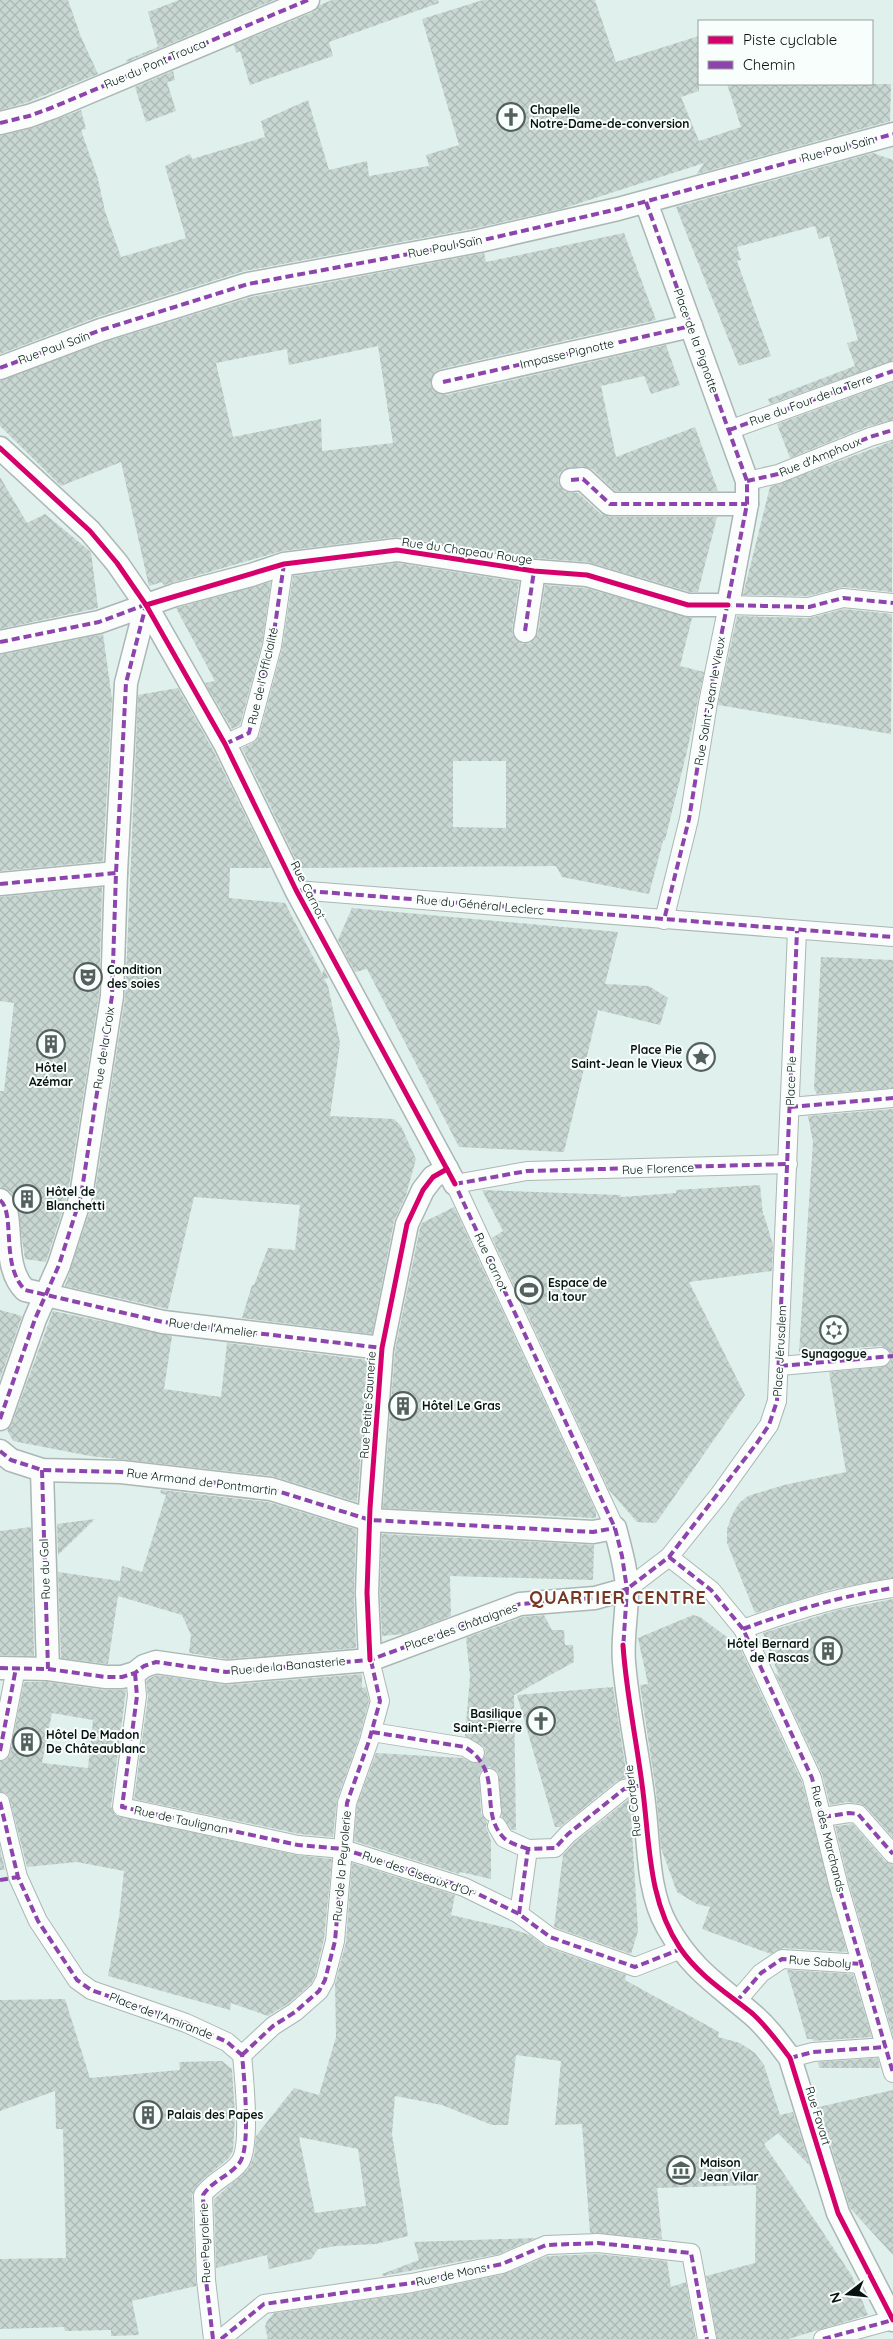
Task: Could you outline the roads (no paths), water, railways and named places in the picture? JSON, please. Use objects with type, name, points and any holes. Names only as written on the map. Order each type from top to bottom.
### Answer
[{"type":"street","name":"Rue du Pont Trouca","points":[[0,123],[30,116],[51,108],[308,0]]},
{"type":"street","name":"Rue Paul Saïn","points":[[0,368],[101,330],[248,284],[479,241],[646,202],[893,134]]},
{"type":"street","name":"Place de la Pignotte","points":[[646,202],[746,481]]},
{"type":"street","name":"Impasse Pignotte","points":[[443,382],[691,326]]},
{"type":"street","name":"Rue du Four de la Terre","points":[[728,430],[893,370]]},
{"type":"street","name":"Rue d'Amphoux","points":[[746,481],[778,474],[870,436],[893,430]]},
{"type":"street","name":"Rue Carnot","points":[[0,448],[90,531],[117,563],[146,605],[226,744],[296,890],[451,1177],[615,1528]]},
{"type":"street","points":[[571,480],[583,479],[610,504],[747,504]]},
{"type":"street","name":"Rue Saint-Jean le Vieux","points":[[664,920],[690,819],[708,703],[747,504],[746,481]]},
{"type":"street","name":"Rue du Chapeau Rouge","points":[[0,642],[99,622],[146,605],[284,564],[397,550],[534,571],[587,575],[688,605],[809,607],[843,598],[893,603]]},
{"type":"street","name":"Rue de l'Officialité","points":[[226,744],[249,733],[272,646],[284,564]]},
{"type":"street","name":"Rue du Chapeau Rouge","points":[[525,631],[534,571]]},
{"type":"street","name":"Rue de la Croix","points":[[0,1419],[35,1319],[47,1296],[81,1196],[112,996],[116,873],[126,683],[146,605]]},
{"type":"street","points":[[0,884],[116,873]]},
{"type":"street","name":"Rue du Général Leclerc","points":[[296,890],[797,931],[893,937]]},
{"type":"street","name":"Place Pie","points":[[786,1230],[797,931]]},
{"type":"street","points":[[790,1107],[893,1098]]},
{"type":"street","name":"Rue Florence","points":[[451,1177],[527,1171],[788,1164]]},
{"type":"street","name":"Rue Petite Saunerie","points":[[370,1660],[367,1593],[382,1348],[407,1224],[423,1190],[433,1177],[451,1177]]},
{"type":"street","name":"Rue de l'Amelier","points":[[0,1200],[6,1208],[9,1257],[17,1283],[25,1290],[163,1322],[382,1348]]},
{"type":"street","name":"Place Jérusalem","points":[[627,1589],[670,1557],[719,1495],[768,1425],[778,1401],[786,1230]]},
{"type":"street","points":[[780,1366],[881,1358]]},
{"type":"street","name":"Rue Armand de Pontmartin","points":[[0,1451],[11,1460],[42,1470],[121,1472],[271,1489],[370,1520],[593,1532],[615,1528]]},
{"type":"street","name":"Rue du Gal","points":[[42,1470],[48,1669]]},
{"type":"street","name":"Rue Corderie","points":[[615,1528],[627,1589],[623,1645],[642,1785],[652,1881],[666,1924],[681,1949]]},
{"type":"street","name":"Rue des Marchands","points":[[670,1557],[712,1590],[738,1623],[812,1778],[839,1887],[893,2072]]},
{"type":"street","points":[[738,1623],[859,1593],[893,1588]]},
{"type":"street","name":"Place des Châtaignes","points":[[370,1660],[458,1629],[520,1604],[595,1598],[627,1589]]},
{"type":"street","points":[[370,1660],[380,1700],[370,1736],[465,1747],[475,1753]]},
{"type":"street","name":"Rue de la Banasterie","points":[[8,1668],[48,1669],[106,1677],[122,1677],[135,1673],[144,1666],[156,1662],[226,1672],[370,1660]]},
{"type":"street","points":[[0,1751],[8,1668]]},
{"type":"street","name":"Rue de Taulignan","points":[[135,1673],[137,1696],[122,1807],[298,1845],[343,1849]]},
{"type":"street","name":"Rue de la Peyrolerie","points":[[242,2055],[273,2026],[295,2012],[319,1991],[325,1980],[335,1941],[347,1803],[370,1736]]},
{"type":"street","points":[[489,1778],[494,1819],[504,1838],[528,1849],[555,1848],[568,1834],[624,1789],[642,1785]]},
{"type":"street","name":"Place de l'Amirande","points":[[0,1802],[18,1877],[38,1921],[77,1980],[91,1990],[186,2023],[226,2042],[242,2055]]},
{"type":"street","points":[[823,1818],[849,1812],[858,1814],[893,1854]]},
{"type":"street","name":"Rue des Ciseaux d'Or","points":[[343,1849],[464,1887],[519,1914],[550,1937],[635,1967],[681,1949]]},
{"type":"street","points":[[519,1914],[528,1849]]},
{"type":"street","name":"Rue Favart","points":[[681,1949],[700,1972],[753,2015],[774,2036],[790,2058],[838,2213],[893,2320]]},
{"type":"street","name":"Rue Saboly","points":[[736,2002],[761,1973],[782,1959],[862,1964]]},
{"type":"street","points":[[790,2058],[813,2052],[886,2047]]},
{"type":"street","name":"Rue Peyrolerie","points":[[212,2339],[206,2287],[204,2195],[209,2186],[234,2169],[241,2160],[245,2146],[242,2055]]},
{"type":"street","name":"Rue de Mons","points":[[221,2339],[264,2304],[412,2283],[502,2264],[546,2245],[598,2244],[691,2253],[707,2339]]},
{"type":"street","points":[[823,2339],[893,2320]]},
{"type":"tunnel","points":[[475,1753],[489,1778]]},
{"type":"place","name":"Chapelle Notre-Dame-de-conversion","points":[[511,117]]},
{"type":"place","name":"Condition des soies","points":[[88,977]]},
{"type":"place","name":"Hôtel Azémar","points":[[51,1044]]},
{"type":"place","name":"Place Pie Saint-Jean le Vieux","points":[[701,1057]]},
{"type":"place","name":"Hôtel de Blanchetti","points":[[27,1199]]},
{"type":"place","name":"Espace de la tour","points":[[529,1290]]},
{"type":"place","name":"Synagogue","points":[[834,1330]]},
{"type":"place","name":"Hôtel Le Gras","points":[[403,1406]]},
{"type":"place","name":"Hôtel Bernard de Rascas","points":[[828,1651]]},
{"type":"place","name":"Basilique Saint-Pierre","points":[[541,1721]]},
{"type":"place","name":"Hôtel De Madon De Châteaublanc","points":[[27,1742]]},
{"type":"place","name":"Palais des Papes","points":[[148,2115]]},
{"type":"place","name":"Maison Jean Vilar","points":[[681,2170]]},
{"type":"district","name":"QUARTIER CENTRE","points":[[618,1598]]}]
